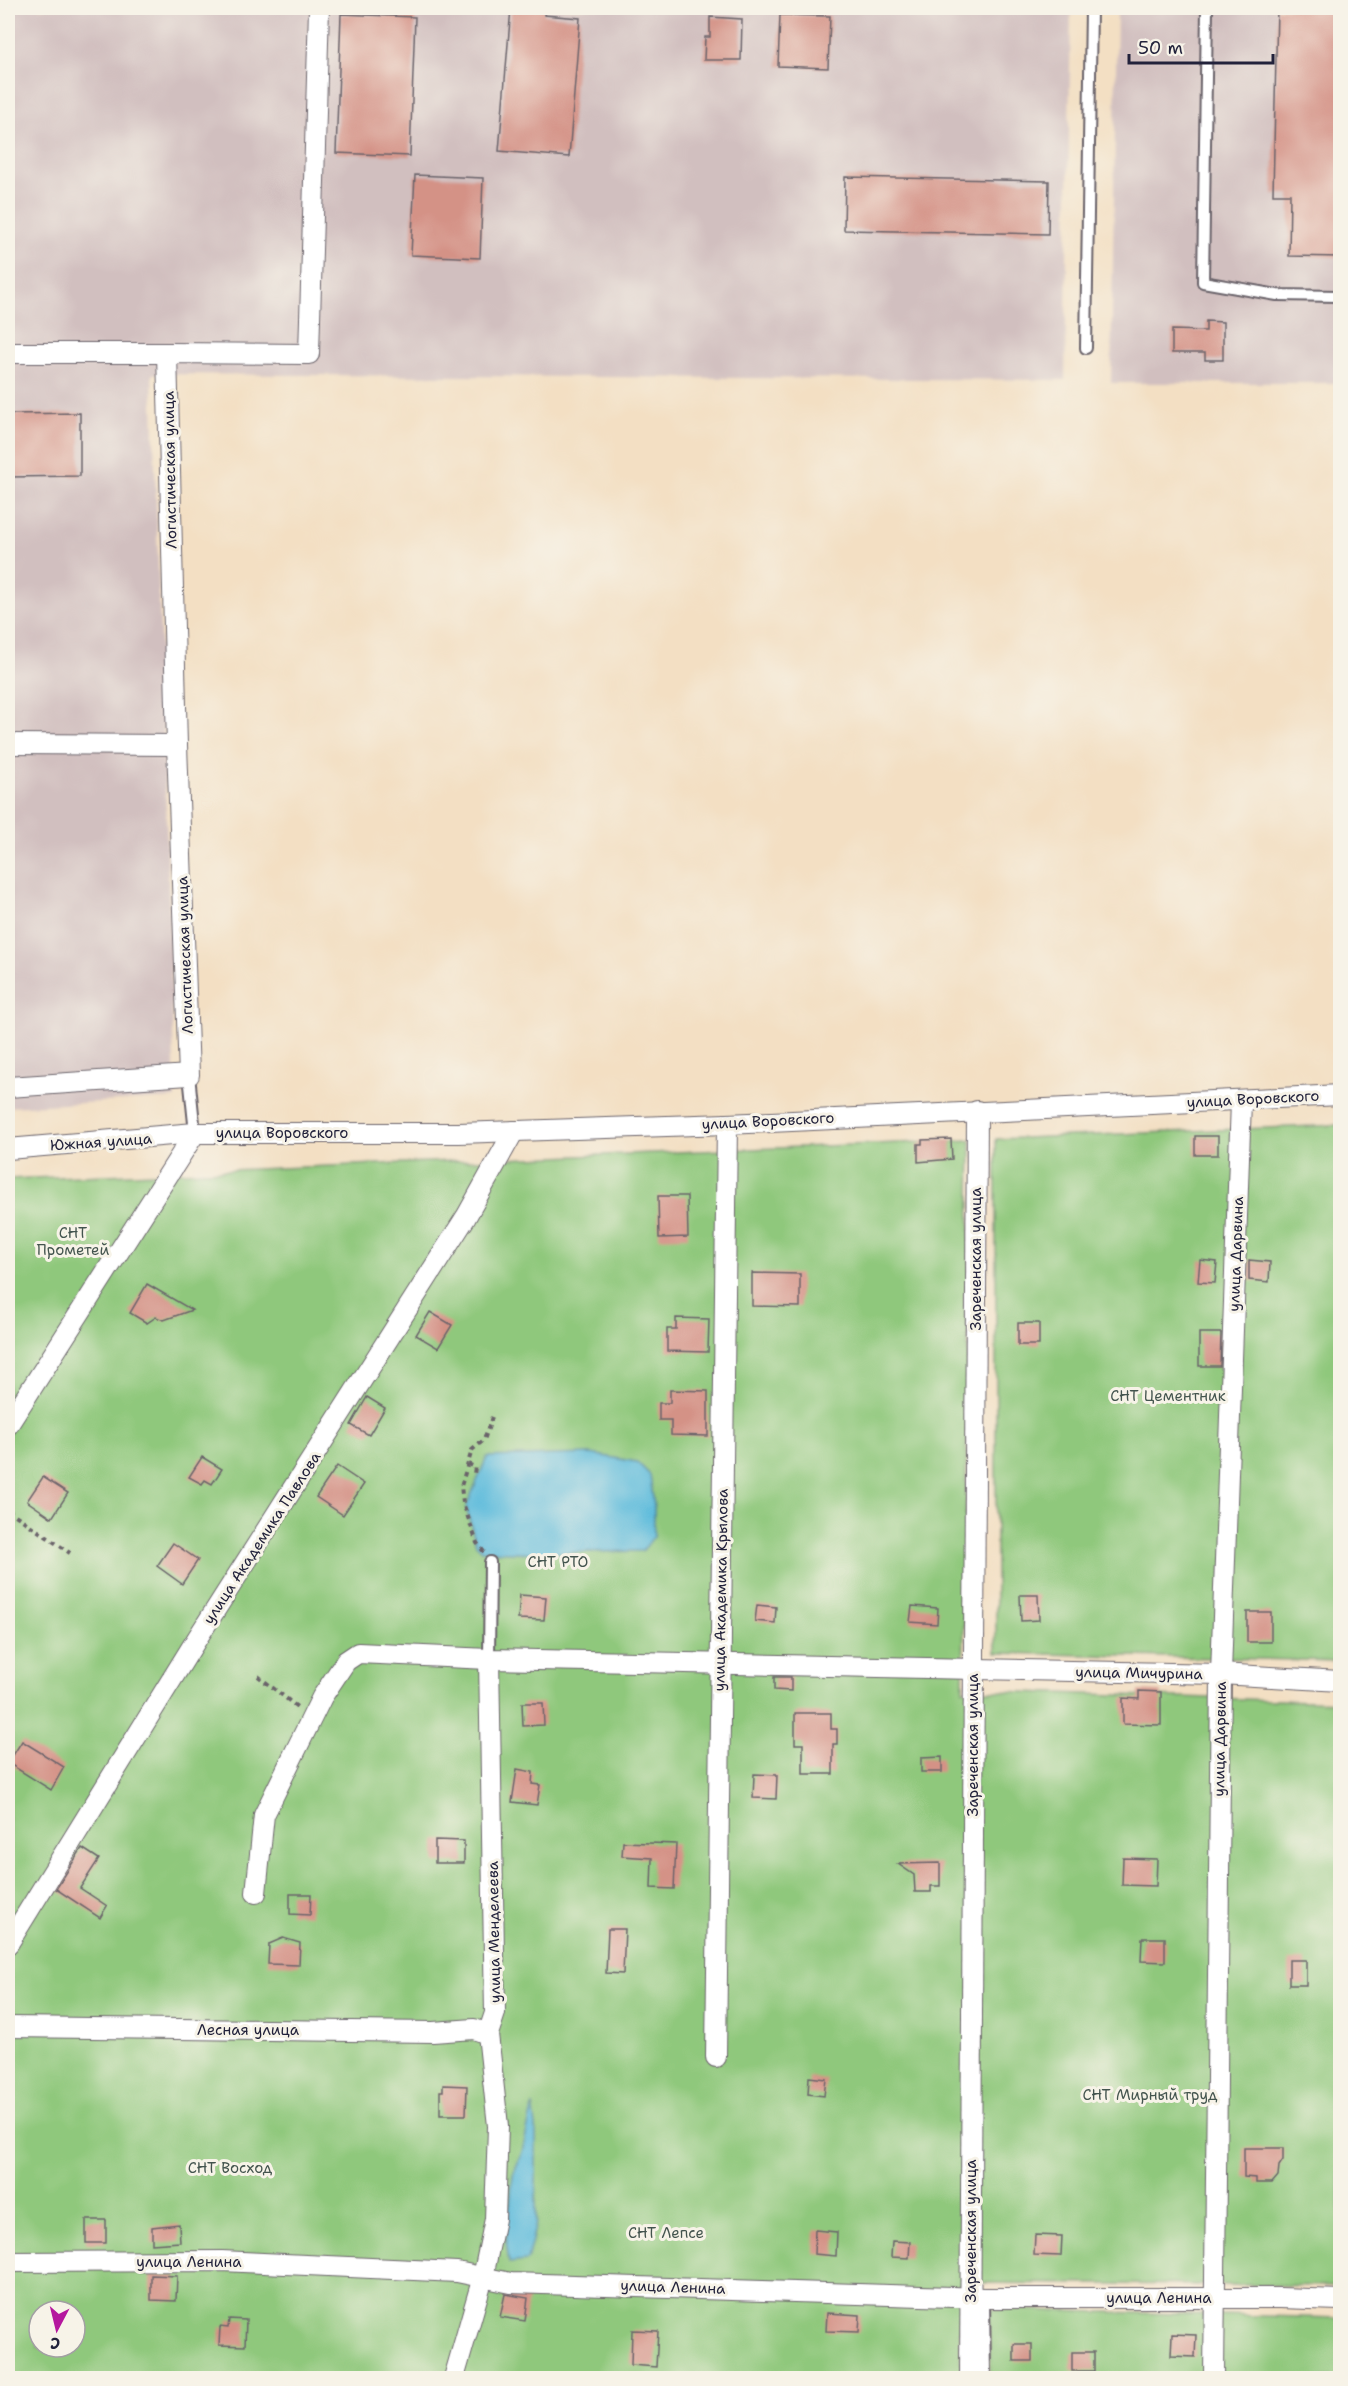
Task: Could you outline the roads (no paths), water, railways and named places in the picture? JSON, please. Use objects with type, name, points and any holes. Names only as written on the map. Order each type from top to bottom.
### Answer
[{"type":"street","points":[[8,352],[309,354],[319,8]]},
{"type":"street","name":"Логистическая улица","points":[[166,353],[189,1076]]},
{"type":"street","points":[[8,744],[177,745]]},
{"type":"street","points":[[8,1087],[189,1076]]},
{"type":"street","name":"улица Воровского","points":[[195,1133],[459,1133],[727,1124],[1341,1095]]},
{"type":"street","name":"улица Дарвина","points":[[1214,2379],[1213,2298],[1221,1674],[1241,1101]]},
{"type":"street","name":"Зареченская улица","points":[[970,2379],[977,2298],[974,1669],[977,1111]]},
{"type":"street","name":"улица Академика Крылова","points":[[716,2056],[727,1124]]},
{"type":"street","name":"улица Академика Павлова","points":[[8,1944],[198,1637],[466,1217],[514,1131]]},
{"type":"street","points":[[8,1425],[195,1133]]},
{"type":"street","name":"Южная улица","points":[[8,1149],[195,1133]]},
{"type":"street","name":"улица Мичурина","points":[[256,1893],[264,1815],[303,1738],[310,1718],[346,1661],[358,1653],[489,1659],[1221,1674],[1341,1681]]},
{"type":"street","name":"улица Менделеева","points":[[454,2379],[483,2277],[495,2220],[498,2126],[488,2034],[495,2013],[489,1659]]},
{"type":"street","name":"Лесная улица","points":[[8,2027],[433,2032],[474,2029],[488,2034]]},
{"type":"street","name":"улица Ленина","points":[[8,2262],[222,2261],[457,2272],[511,2283],[977,2298],[1341,2300]]},
{"type":"lane","points":[[1086,348],[1091,8]]},
{"type":"lane","points":[[1207,8],[1203,282],[1277,295],[1341,296]]},
{"type":"lane","points":[[189,1076],[195,1133]]},
{"type":"lane","points":[[489,1659],[490,1562]]},
{"type":"lane","points":[[977,2298],[985,2379]]},
{"type":"water","points":[[591,1454],[637,1462],[650,1475],[654,1506],[654,1537],[642,1551],[541,1553],[483,1551],[476,1544],[466,1507],[487,1457]]},
{"type":"water","points":[[533,2105],[536,2126],[536,2223],[527,2261],[509,2263],[506,2241],[513,2175],[522,2152]]},
{"type":"park label","name":"СНТ Прометей","points":[[73,1242]]},
{"type":"park label","name":"СНТ Цементник","points":[[1168,1396]]},
{"type":"park label","name":"СНТ РТО","points":[[558,1562]]},
{"type":"park label","name":"СНТ Мирный труд","points":[[1150,2095]]},
{"type":"park label","name":"СНТ Восход","points":[[230,2168]]},
{"type":"park label","name":"СНТ Лепсе","points":[[666,2233]]}]
